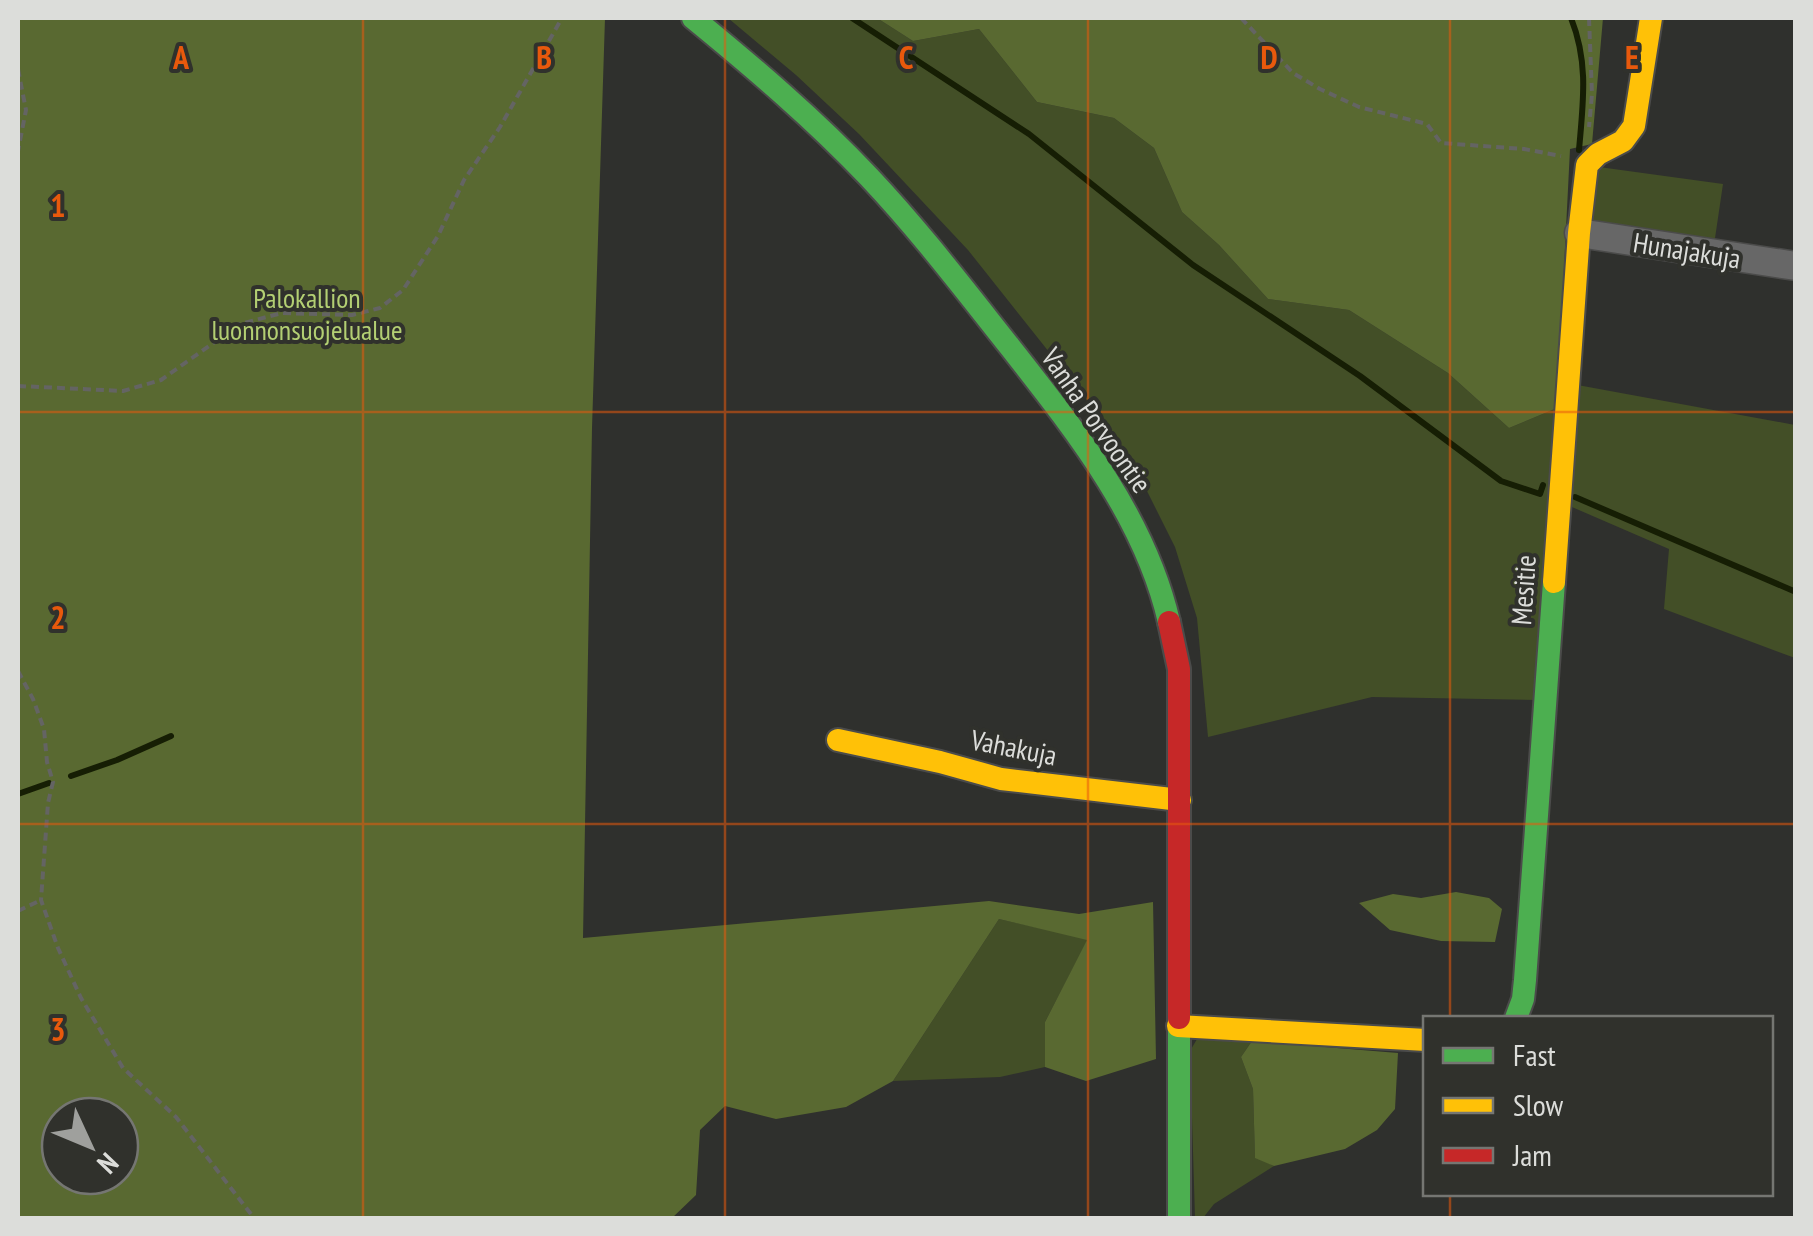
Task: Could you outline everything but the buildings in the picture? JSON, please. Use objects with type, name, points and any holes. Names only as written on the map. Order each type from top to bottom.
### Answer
[{"type":"street","name":"Vanha Porvoontie","points":[[693,18],[782,94],[866,174],[910,223],[1057,406],[1112,486],[1158,582],[1179,670],[1179,1218]]},
{"type":"street","points":[[1580,162],[1628,139],[1634,126],[1651,18]]},
{"type":"street","name":"Mesitie","points":[[1517,1016],[1525,980],[1580,233],[1580,162]]},
{"type":"street","name":"Hunajakuja","points":[[1580,233],[1796,266]]},
{"type":"street","name":"Vahakuja","points":[[838,740],[1001,779],[1180,800]]},
{"type":"street","points":[[1178,1026],[1423,1040]]},
{"type":"path","points":[[18,386],[123,391],[162,380],[240,324],[282,313],[352,316],[380,308],[403,290],[438,236],[464,180],[500,127],[562,18]]},
{"type":"path","points":[[1241,18],[1293,73],[1359,107],[1428,124],[1441,143],[1524,149],[1580,162],[1586,158],[1592,94],[1588,18]]},
{"type":"path","points":[[18,68],[26,110],[18,151]]},
{"type":"path","points":[[18,670],[44,729],[53,782],[40,900],[81,998],[124,1068],[176,1117],[254,1218]]},
{"type":"path","points":[[18,912],[40,900]]},
{"type":"green space","name":"Palokallion luonnonsuojelualue","points":[[18,18],[605,18],[592,428],[583,938],[989,901],[1079,914],[1153,902],[1156,1059],[1086,1081],[1045,1067],[1045,1022],[1087,940],[999,919],[893,1081],[846,1107],[776,1119],[725,1106],[700,1130],[696,1195],[672,1218],[18,1218]]},
{"type":"green space","points":[[728,18],[877,18],[913,41],[979,29],[1037,102],[1114,118],[1154,148],[1182,212],[1219,245],[1268,299],[1349,310],[1448,373],[1509,428],[1557,408],[1537,700],[1372,697],[1208,737],[1197,618],[1175,547],[1143,483],[1084,396],[968,250],[859,134]]},
{"type":"green space","points":[[877,18],[1603,18],[1592,144],[1570,149],[1557,408],[1509,428],[1448,373],[1349,310],[1268,299],[1219,245],[1182,212],[1154,148],[1114,118],[1037,102],[979,29],[913,41]]},
{"type":"green space","points":[[1599,167],[1723,184],[1714,245],[1590,227]]},
{"type":"green space","points":[[1572,384],[1795,425],[1795,658],[1664,609],[1669,549],[1565,504]]},
{"type":"green space","points":[[1456,892],[1489,898],[1502,909],[1495,942],[1441,941],[1390,930],[1359,903],[1393,894],[1421,898]]},
{"type":"green space","points":[[999,919],[1088,939],[1045,1022],[1045,1067],[1000,1077],[893,1081]]},
{"type":"green space","points":[[1200,1034],[1252,1041],[1241,1057],[1253,1089],[1255,1157],[1274,1166],[1214,1204],[1203,1218],[1195,1218],[1190,1051]]},
{"type":"green space","points":[[1252,1041],[1398,1053],[1395,1109],[1377,1130],[1345,1149],[1274,1166],[1255,1158],[1253,1089],[1241,1057]]},
{"type":"waterway","points":[[852,18],[1029,134],[1193,265],[1360,376],[1501,481],[1540,494],[1543,485]]},
{"type":"waterway","points":[[1571,18],[1582,67],[1579,150]]},
{"type":"waterway","points":[[1575,497],[1796,592]]},
{"type":"waterway","points":[[71,776],[171,736]]},
{"type":"waterway","points":[[18,794],[49,783]]},
{"type":"traffic: fast","points":[[693,18],[783,95],[869,177],[1010,347],[1105,476],[1143,546],[1169,622]]},
{"type":"traffic: fast","points":[[1517,1016],[1525,980],[1554,582]]},
{"type":"traffic: fast","points":[[1179,1018],[1179,1218]]},
{"type":"traffic: slow","points":[[1554,582],[1587,165],[1598,154],[1623,141],[1634,126],[1651,18]]},
{"type":"traffic: slow","points":[[838,740],[1001,779],[1180,800]]},
{"type":"traffic: slow","points":[[1178,1026],[1423,1040]]},
{"type":"traffic: jam","points":[[1169,622],[1179,669],[1179,1018]]}]
